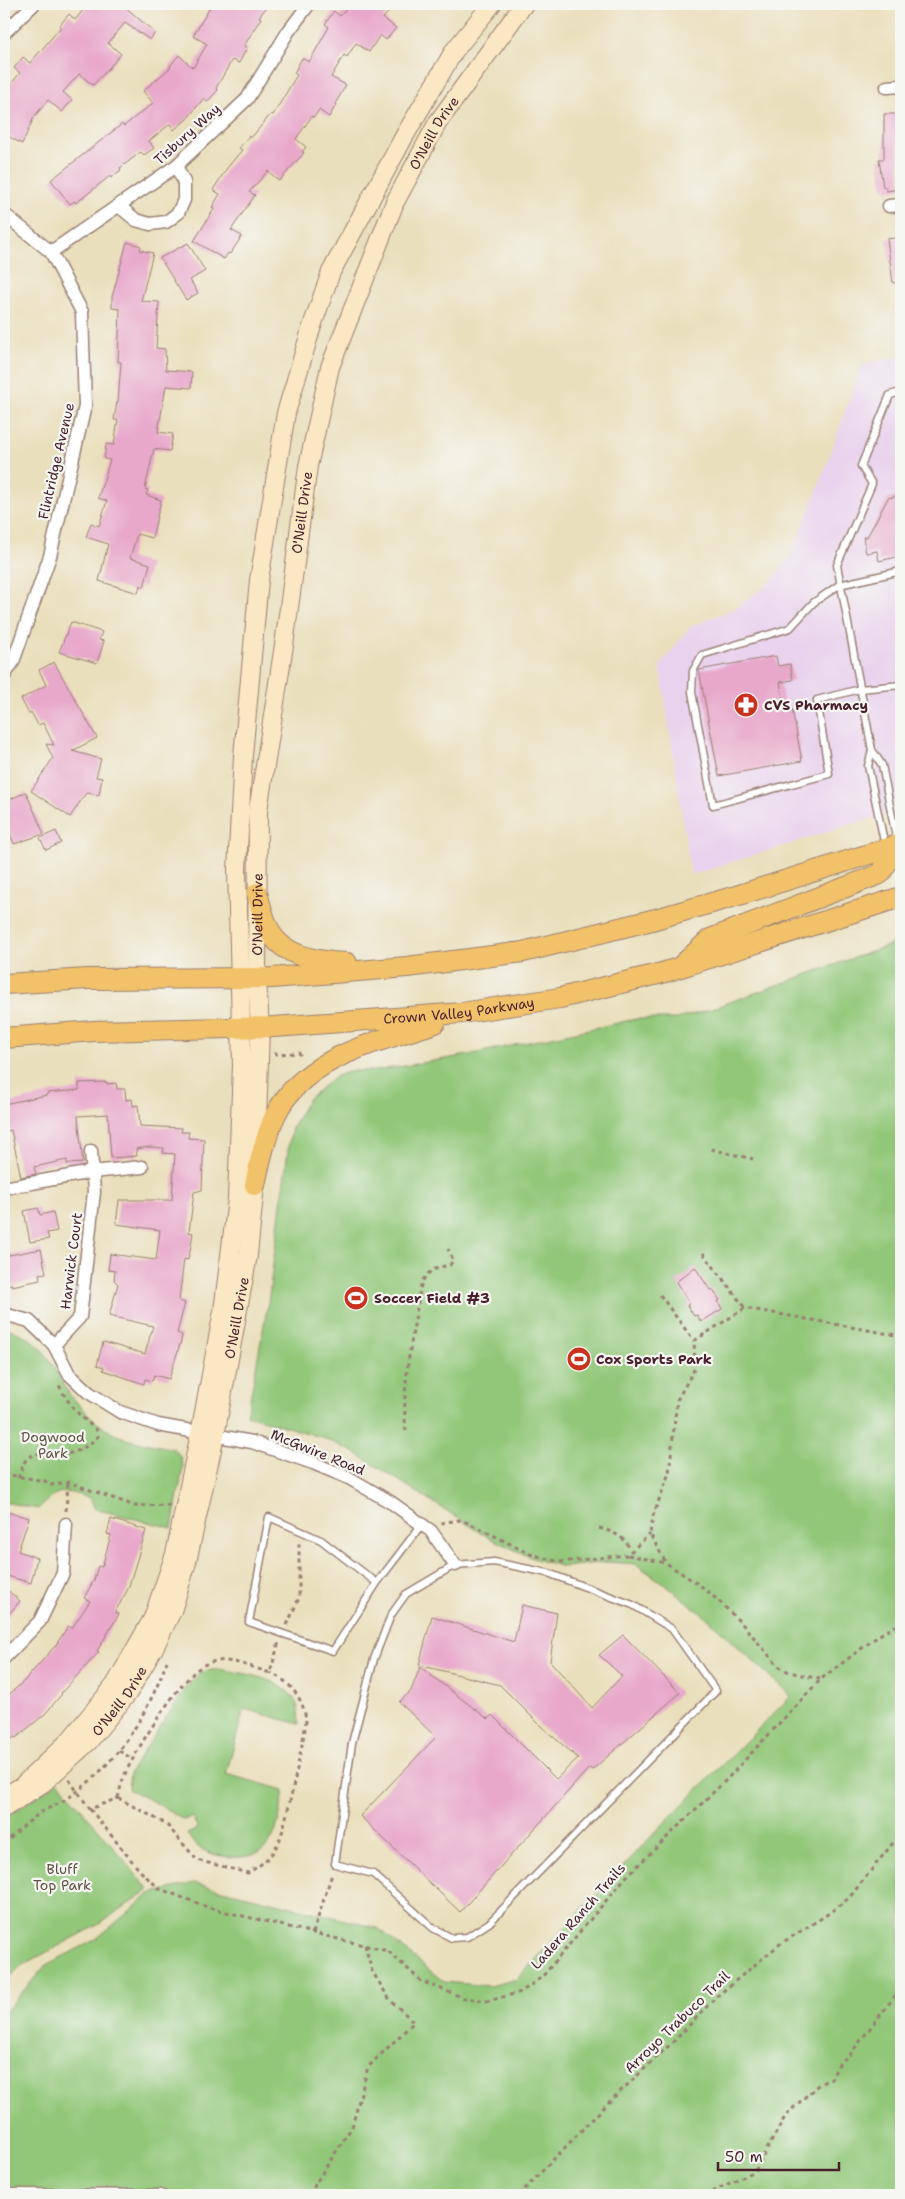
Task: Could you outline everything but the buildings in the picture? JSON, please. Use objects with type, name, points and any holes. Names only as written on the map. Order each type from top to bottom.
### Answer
[{"type":"main road","name":"O'Neill Drive","points":[[4,1796],[21,1787],[69,1741],[115,1685],[154,1618],[175,1554],[185,1506],[208,1434],[248,1254],[255,1185],[251,1028],[237,870],[243,756],[259,580],[286,413],[312,326],[331,272],[405,135],[454,52],[492,4]]},
{"type":"main road","name":"O'Neill Drive","points":[[248,978],[257,894],[258,811],[308,466],[330,367],[394,202],[438,122],[524,4]]},
{"type":"main road","points":[[4,984],[88,979],[248,978],[407,967],[523,952],[708,904],[895,846]]},
{"type":"main road","points":[[680,967],[710,939],[880,874],[895,846]]},
{"type":"main road","points":[[257,894],[264,919],[272,936],[285,948],[319,960],[407,967]]},
{"type":"main road","name":"Crown Valley Parkway","points":[[4,1038],[94,1031],[251,1028],[462,1014],[560,998],[680,967],[901,897]]},
{"type":"main road","points":[[255,1185],[263,1149],[275,1115],[294,1088],[316,1069],[357,1049],[462,1014]]},
{"type":"main road","name":"O'Neill Drive","points":[[4,1808],[43,1783],[89,1741],[128,1693],[154,1648],[172,1611],[187,1562],[208,1434],[237,1199],[242,1074],[251,1028]]},
{"type":"street","points":[[4,33],[33,4]]},
{"type":"street","name":"Tisbury Way","points":[[52,252],[120,207],[176,166],[247,99],[288,32],[309,4]]},
{"type":"street","points":[[887,86],[901,86]]},
{"type":"street","points":[[120,207],[136,220],[150,224],[166,222],[178,213],[184,200],[184,182],[176,166]]},
{"type":"street","name":"Flintridge Avenue","points":[[4,214],[52,252],[82,312],[85,406],[50,556],[12,662],[4,676]]},
{"type":"street","name":"Harwick Court","points":[[54,1345],[80,1317],[94,1192],[91,1151]]},
{"type":"street","points":[[4,1188],[92,1172],[142,1167]]},
{"type":"street","name":"McGwire Road","points":[[4,1314],[29,1321],[54,1345],[69,1374],[88,1392],[120,1412],[158,1425],[252,1442],[313,1463],[349,1478],[392,1503],[431,1531],[455,1565]]},
{"type":"street","points":[[4,1658],[40,1621],[63,1573],[66,1524]]},
{"type":"lane","points":[[895,846],[882,765],[872,750],[839,584],[837,565],[872,484],[861,466],[890,395],[901,392]]},
{"type":"lane","points":[[901,571],[839,584],[812,602],[790,628],[702,655],[693,671],[692,692],[713,805],[829,774],[817,700],[860,689],[901,685]]},
{"type":"lane","points":[[872,750],[868,766],[895,846]]},
{"type":"lane","points":[[377,1583],[321,1540],[269,1517],[249,1622],[333,1651],[377,1583],[422,1524]]},
{"type":"lane","points":[[494,1562],[548,1573],[633,1605],[672,1629],[716,1691],[489,1923],[467,1937],[452,1938],[433,1928],[373,1874],[335,1864],[352,1742],[374,1658],[388,1624],[406,1594],[455,1565],[494,1562]]},
{"type":"lane","points":[[4,2192],[160,2193],[165,2195]]},
{"type":"path","points":[[275,1052],[276,1054],[299,1053],[304,1062]]},
{"type":"path","points":[[711,1149],[753,1159]]},
{"type":"path","points":[[406,1431],[404,1409],[406,1384],[420,1289],[426,1273],[450,1264],[453,1260],[448,1249]]},
{"type":"path","points":[[703,1253],[745,1308],[901,1336]]},
{"type":"path","points":[[660,1294],[694,1341],[695,1362],[694,1370],[678,1400],[669,1473],[653,1516],[650,1534],[666,1563]]},
{"type":"path","points":[[694,1341],[745,1308]]},
{"type":"path","points":[[18,1478],[26,1460],[31,1456],[40,1453],[60,1455],[74,1452],[91,1443],[98,1436],[96,1429],[81,1417],[65,1397],[56,1378]]},
{"type":"path","points":[[4,1474],[18,1478],[45,1481],[52,1485],[68,1482],[135,1506],[150,1507],[160,1504],[185,1506]]},
{"type":"path","points":[[66,1524],[68,1482]]},
{"type":"path","points":[[440,1523],[458,1520],[476,1525],[530,1554]]},
{"type":"path","points":[[598,1528],[617,1534],[624,1539],[631,1551]]},
{"type":"path","points":[[270,1673],[282,1634],[299,1598],[299,1543],[304,1531]]},
{"type":"path","points":[[627,1555],[650,1534]]},
{"type":"path","points":[[521,1553],[560,1562],[627,1555],[666,1563],[701,1586],[720,1602],[744,1626],[778,1666],[789,1672],[821,1679]]},
{"type":"path","name":"Ladera Ranch Trails","points":[[61,1767],[90,1810],[140,1871],[160,1889],[210,1908],[388,1951],[421,1981],[464,1998],[488,2001],[521,1992],[542,1976],[625,1878],[726,1780],[821,1679],[867,1644],[901,1623]]},
{"type":"path","points":[[226,1661],[270,1673],[281,1677],[300,1697],[306,1720],[280,1840],[268,1860],[248,1874],[198,1860],[166,1824],[118,1798],[125,1774],[145,1738],[186,1679],[205,1664],[226,1661]]},
{"type":"path","points":[[119,1751],[133,1759]]},
{"type":"path","points":[[4,1844],[44,1811],[63,1802],[76,1791]]},
{"type":"path","points":[[90,1810],[118,1798]]},
{"type":"path","name":"Arroyo Trabuco Trail","points":[[519,2195],[609,2102],[675,2040],[716,1996],[780,1944],[825,1916],[849,1898],[901,1834]]},
{"type":"path","points":[[313,1933],[335,1864]]},
{"type":"path","points":[[310,2195],[352,2127],[368,2067],[414,2022],[390,2000],[372,1971],[365,1945]]},
{"type":"path","points":[[704,2195],[755,2171],[786,2115],[818,2084],[831,2079],[839,2064],[851,2053],[901,1988]]},
{"type":"shaded area","points":[[901,357],[901,811],[855,823],[691,875],[660,666],[690,627],[736,608],[770,582],[792,553],[817,491],[862,364]]},
{"type":"green space","points":[[901,941],[901,2195],[4,2195],[4,2013],[46,1965],[95,1940],[150,1894],[194,1883],[378,1928],[444,1982],[490,1986],[517,1979],[663,1824],[791,1696],[706,1617],[636,1564],[608,1562],[564,1567],[532,1558],[488,1537],[352,1451],[321,1437],[247,1415],[268,1303],[289,1143],[292,1128],[308,1099],[336,1076],[352,1071],[375,1071],[468,1055],[636,1019],[676,1019],[702,1012]]},
{"type":"green space","name":"Dogwood Park","points":[[4,1326],[29,1338],[42,1349],[69,1394],[97,1423],[112,1433],[129,1440],[174,1449],[180,1456],[183,1467],[172,1528],[95,1509],[90,1498],[67,1492],[51,1497],[38,1509],[4,1502],[4,1434],[10,1432],[4,1400]]},
{"type":"green space","points":[[218,1669],[263,1678],[274,1683],[292,1696],[298,1709],[299,1724],[244,1709],[226,1774],[284,1790],[279,1819],[272,1839],[262,1851],[244,1857],[223,1856],[204,1850],[196,1845],[187,1834],[198,1829],[192,1817],[183,1820],[158,1804],[128,1789],[130,1772],[186,1688],[201,1672]]},
{"type":"green space","name":"Bluff Top Park","points":[[59,1782],[149,1890],[96,1926],[21,1966],[4,1983],[4,1819]]},
{"type":"place","name":"CVS Pharmacy","points":[[746,705]]},
{"type":"place","name":"Soccer Field #3","points":[[356,1298]]},
{"type":"place","name":"Cox Sports Park","points":[[579,1359]]}]
